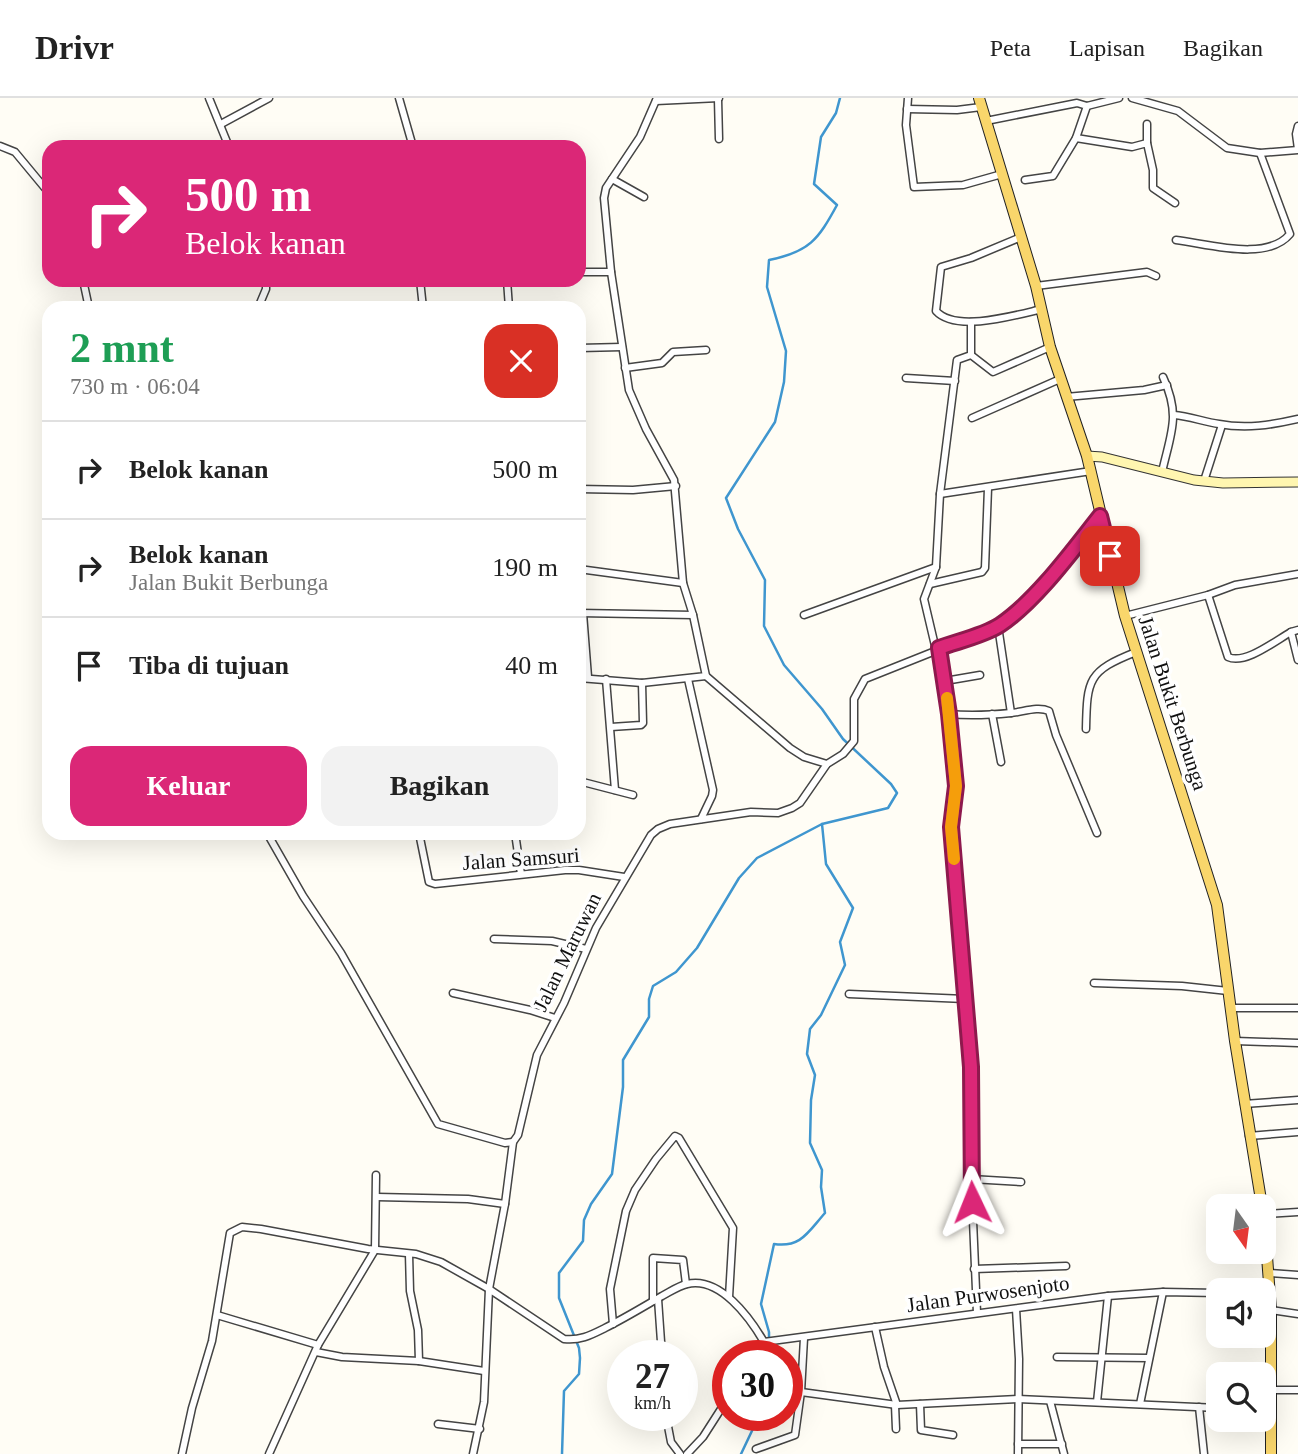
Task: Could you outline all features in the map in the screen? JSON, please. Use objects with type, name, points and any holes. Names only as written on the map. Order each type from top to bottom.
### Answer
[{"type":"main road","name":"Jalan Bukit Berbunga","points":[[980,102],[1036,286],[1050,347],[1087,456],[1125,616],[1217,905],[1244,1104],[1260,1194]]},
{"type":"main road","points":[[1268,1264],[1269,1278]]},
{"type":"main road","points":[[1268,1432],[1270,1454]]},
{"type":"street","points":[[209,98],[227,140]]},
{"type":"street","points":[[221,124],[269,98]]},
{"type":"street","points":[[399,98],[411,140]]},
{"type":"street","points":[[908,98],[906,125],[914,187],[963,185],[1002,174]]},
{"type":"street","points":[[986,121],[1076,100],[1087,106],[1119,98]]},
{"type":"street","points":[[1132,98],[1182,113],[1227,148],[1260,153],[1298,149],[1298,126]]},
{"type":"street","points":[[719,139],[718,99],[656,99],[640,136],[606,188],[604,198],[611,272],[625,368],[631,397],[670,469],[676,486],[683,583],[706,676],[790,748],[804,757],[827,764]]},
{"type":"street","points":[[907,109],[957,110],[980,102]]},
{"type":"street","points":[[1025,180],[1052,177],[1076,138],[1087,106]]},
{"type":"street","points":[[1147,124],[1153,188],[1175,203]]},
{"type":"street","points":[[1076,138],[1132,147],[1147,144]]},
{"type":"street","points":[[0,146],[15,152],[42,185]]},
{"type":"street","points":[[1260,153],[1290,234],[1298,238]]},
{"type":"street","points":[[612,179],[644,197]]},
{"type":"street","points":[[1176,240],[1262,249],[1279,245],[1290,234]]},
{"type":"street","points":[[1021,237],[940,268],[937,313],[955,321],[971,322],[1041,309]]},
{"type":"street","points":[[586,272],[611,272]]},
{"type":"street","points":[[1036,286],[1147,272],[1156,276]]},
{"type":"street","points":[[971,322],[971,355]]},
{"type":"street","points":[[586,348],[622,347]]},
{"type":"street","points":[[971,355],[993,372],[1050,347]]},
{"type":"street","points":[[625,368],[662,363],[673,352],[706,350]]},
{"type":"street","points":[[971,355],[957,359],[940,494],[936,567],[924,599],[945,681],[956,786],[951,827],[958,919],[965,964],[971,1067],[971,1180],[977,1313]]},
{"type":"street","points":[[1162,472],[1174,415],[1172,397],[1163,377]]},
{"type":"street","points":[[906,378],[955,382]]},
{"type":"street","points":[[972,418],[1060,379]]},
{"type":"street","points":[[1066,397],[1144,390],[1167,385]]},
{"type":"street","points":[[1174,415],[1222,425],[1266,426],[1298,419]]},
{"type":"street","points":[[1204,481],[1222,425]]},
{"type":"street","points":[[1087,456],[1102,457],[1204,481],[1298,482]]},
{"type":"street","points":[[940,494],[1091,471]]},
{"type":"street","points":[[586,489],[633,490],[676,486]]},
{"type":"street","points":[[930,584],[982,572],[985,568],[988,488]]},
{"type":"street","points":[[937,649],[998,626],[1057,570],[1100,516]]},
{"type":"street","points":[[804,615],[936,567]]},
{"type":"street","points":[[586,570],[683,583]]},
{"type":"street","points":[[1125,616],[1208,595],[1235,585],[1298,574]]},
{"type":"street","points":[[1208,595],[1228,657],[1243,659],[1295,631],[1298,660]]},
{"type":"street","points":[[586,613],[693,615]]},
{"type":"street","points":[[998,626],[1011,713]]},
{"type":"street","name":"Jalan Maruwan","points":[[473,1454],[484,1402],[489,1289],[513,1142],[519,1130],[537,1055],[586,949],[624,877],[651,835],[658,829],[670,824],[701,819],[751,812],[786,811],[800,803],[827,764],[843,754],[854,741],[854,699],[861,684],[869,677],[937,649]]},
{"type":"street","points":[[1087,729],[1089,689],[1096,673],[1109,663],[1136,652]]},
{"type":"street","points":[[586,659],[588,677],[642,682],[706,676]]},
{"type":"street","points":[[945,681],[980,675]]},
{"type":"street","points":[[606,679],[615,790]]},
{"type":"street","points":[[688,679],[713,790],[701,819]]},
{"type":"street","points":[[611,727],[643,723],[642,682]]},
{"type":"street","points":[[949,714],[1011,713],[1042,709],[1049,711],[1056,735],[1097,833]]},
{"type":"street","points":[[992,714],[1001,762]]},
{"type":"street","points":[[586,783],[633,795]]},
{"type":"street","points":[[271,840],[303,896],[341,953],[436,1122],[446,1128],[505,1143],[513,1142]]},
{"type":"street","name":"Jalan Samsuri","points":[[420,840],[429,882],[442,884],[579,870],[624,877]]},
{"type":"street","points":[[516,840],[521,874]]},
{"type":"street","points":[[494,939],[552,941],[586,949]]},
{"type":"street","points":[[1094,983],[1182,986],[1228,991]]},
{"type":"street","points":[[453,993],[555,1018]]},
{"type":"street","points":[[849,994],[965,999]]},
{"type":"street","points":[[1230,1008],[1298,1009]]},
{"type":"street","points":[[1235,1041],[1298,1042]]},
{"type":"street","points":[[1244,1104],[1298,1100]]},
{"type":"street","points":[[1249,1136],[1298,1132]]},
{"type":"street","points":[[613,1324],[610,1289],[626,1211],[635,1190],[676,1136],[733,1228],[729,1297]]},
{"type":"street","points":[[269,1454],[317,1349],[375,1250],[376,1175]]},
{"type":"street","points":[[971,1180],[1021,1182]]},
{"type":"street","points":[[377,1197],[468,1199],[505,1203]]},
{"type":"street","points":[[1276,1214],[1298,1212]]},
{"type":"street","points":[[182,1454],[192,1408],[212,1341],[230,1233],[237,1228],[272,1230],[441,1262],[489,1289],[564,1339],[587,1337],[686,1284],[698,1283],[729,1297],[767,1340]]},
{"type":"street","points":[[409,1254],[410,1291],[418,1330],[419,1361]]},
{"type":"street","points":[[660,1340],[653,1258],[683,1260],[686,1284]]},
{"type":"street","points":[[974,1269],[1066,1266]]},
{"type":"street","points":[[1269,1273],[1298,1275]]},
{"type":"street","points":[[1140,1404],[1163,1292]]},
{"type":"street","name":"Jalan Purwosenjoto","points":[[786,1340],[1108,1296],[1163,1292],[1206,1293]]},
{"type":"street","points":[[1097,1402],[1108,1296]]},
{"type":"street","points":[[1016,1309],[1019,1359],[1018,1454]]},
{"type":"street","points":[[1276,1311],[1298,1314]]},
{"type":"street","points":[[217,1315],[342,1357],[419,1361],[484,1371]]},
{"type":"street","points":[[875,1327],[896,1405],[896,1429]]},
{"type":"street","points":[[803,1356],[804,1338]]},
{"type":"street","points":[[1057,1357],[1149,1358]]},
{"type":"street","points":[[1276,1390],[1298,1390]]},
{"type":"street","points":[[803,1392],[896,1405],[1018,1399],[1206,1407]]},
{"type":"street","points":[[1050,1401],[1064,1454]]},
{"type":"street","points":[[920,1404],[921,1430],[953,1435]]},
{"type":"street","points":[[1199,1407],[1204,1454]]},
{"type":"street","points":[[438,1423],[480,1429]]},
{"type":"street","points":[[687,1454],[712,1423]]},
{"type":"street","points":[[669,1431],[671,1442],[680,1454]]},
{"type":"street","points":[[756,1449],[794,1436],[795,1431]]},
{"type":"street","points":[[1018,1444],[1062,1444]]},
{"type":"waterway","points":[[562,1454],[564,1391],[579,1374],[580,1358],[579,1348],[559,1298],[559,1273],[583,1241],[584,1220],[591,1204],[612,1174],[623,1087],[623,1060],[649,1017],[649,999],[653,986],[676,972],[697,948],[739,878],[757,858],[822,824],[888,808],[897,793],[891,784],[843,739],[822,709],[784,665],[764,626],[765,580],[738,529],[726,498],[775,422],[784,382],[786,351],[767,287],[769,260],[794,253],[811,243],[837,205],[814,184],[821,137],[836,113],[840,98]]},
{"type":"waterway","points":[[769,1340],[761,1304],[774,1244],[783,1245],[798,1241],[825,1213],[821,1187],[822,1170],[810,1143],[811,1100],[815,1075],[807,1054],[810,1029],[821,1015],[845,965],[840,942],[853,908],[826,864],[822,824]]},
{"type":"waterway","points":[[741,1454],[752,1431]]},
{"type":"slow traffic","points":[[947,698],[956,786],[951,827],[954,859]]},
{"type":"route","points":[[972,1202],[971,1067],[965,964],[958,918],[951,827],[956,786],[939,648],[998,626],[1013,614],[1057,570],[1100,516],[1110,556]]}]
